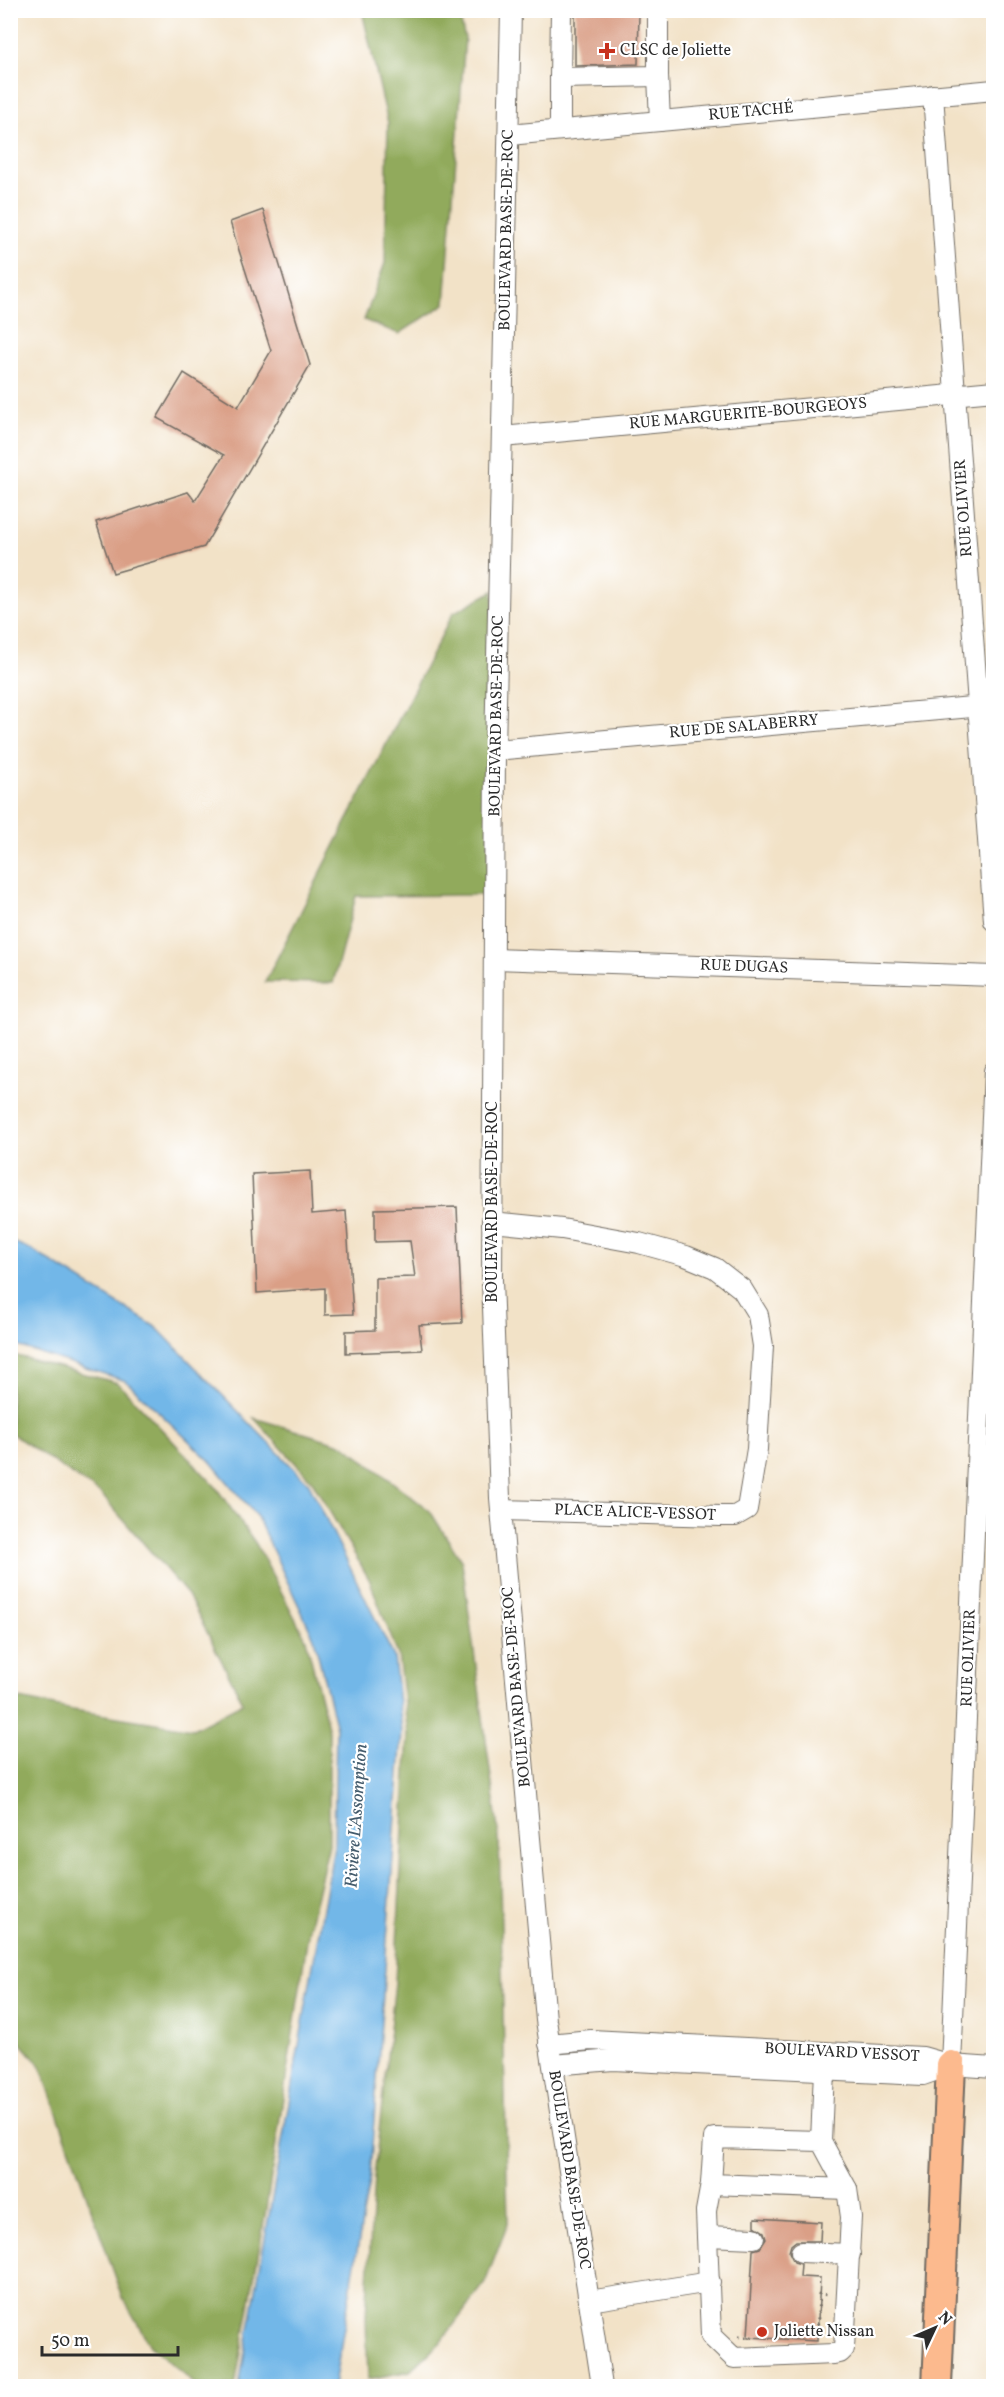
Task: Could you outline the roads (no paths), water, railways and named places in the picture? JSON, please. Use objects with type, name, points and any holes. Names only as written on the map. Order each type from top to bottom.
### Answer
[{"type":"highway","points":[[937,2386],[951,2065]]},
{"type":"street","name":"BOULEVARD BASE-DE-ROC","points":[[511,10],[495,750],[492,1291],[501,1510],[540,1973],[549,2044],[603,2386]]},
{"type":"street","points":[[560,130],[561,10]]},
{"type":"street","points":[[658,10],[660,121]]},
{"type":"street","points":[[560,78],[658,76]]},
{"type":"street","name":"RUE TACHÉ","points":[[509,135],[993,90]]},
{"type":"street","name":"RUE OLIVIER","points":[[933,95],[956,395],[986,705],[993,921]]},
{"type":"street","name":"RUE MARGUERITE-BOURGEOYS","points":[[502,437],[993,391]]},
{"type":"street","name":"RUE DE SALABERRY","points":[[495,750],[986,705]]},
{"type":"street","name":"RUE DUGAS","points":[[494,959],[993,976]]},
{"type":"street","name":"RUE OLIVIER","points":[[951,2065],[993,1071]]},
{"type":"street","name":"PLACE ALICE-VESSOT","points":[[492,1222],[562,1229],[639,1244],[686,1256],[715,1268],[742,1289],[758,1315],[763,1346],[757,1449],[747,1509],[735,1516],[501,1510]]},
{"type":"street","name":"BOULEVARD VESSOT","points":[[549,2044],[591,2040],[923,2056],[951,2065]]},
{"type":"street","name":"BOULEVARD VESSOT","points":[[553,2066],[613,2060],[923,2075],[951,2065]]},
{"type":"street","points":[[951,2065],[993,2068]]},
{"type":"street","points":[[821,2141],[714,2138],[711,2184],[706,2211],[711,2336],[734,2358],[840,2353],[844,2346],[852,2217],[848,2189],[821,2141],[824,2070]]},
{"type":"street","points":[[711,2184],[848,2189]]},
{"type":"street","points":[[707,2236],[754,2238]]},
{"type":"street","points":[[801,2252],[850,2253]]},
{"type":"street","points":[[589,2301],[710,2283]]},
{"type":"water","name":"Rivière L'Assomption","points":[[11,1241],[32,1250],[156,1327],[309,1484],[394,1657],[402,1732],[370,2175],[334,2386],[239,2386],[334,1846],[336,1728],[314,1638],[257,1517],[210,1461],[126,1381],[11,1344]]},
{"type":"place","name":"CLSC de Joliette","points":[[607,51]]},
{"type":"place","name":"Joliette Nissan","points":[[762,2332]]}]
